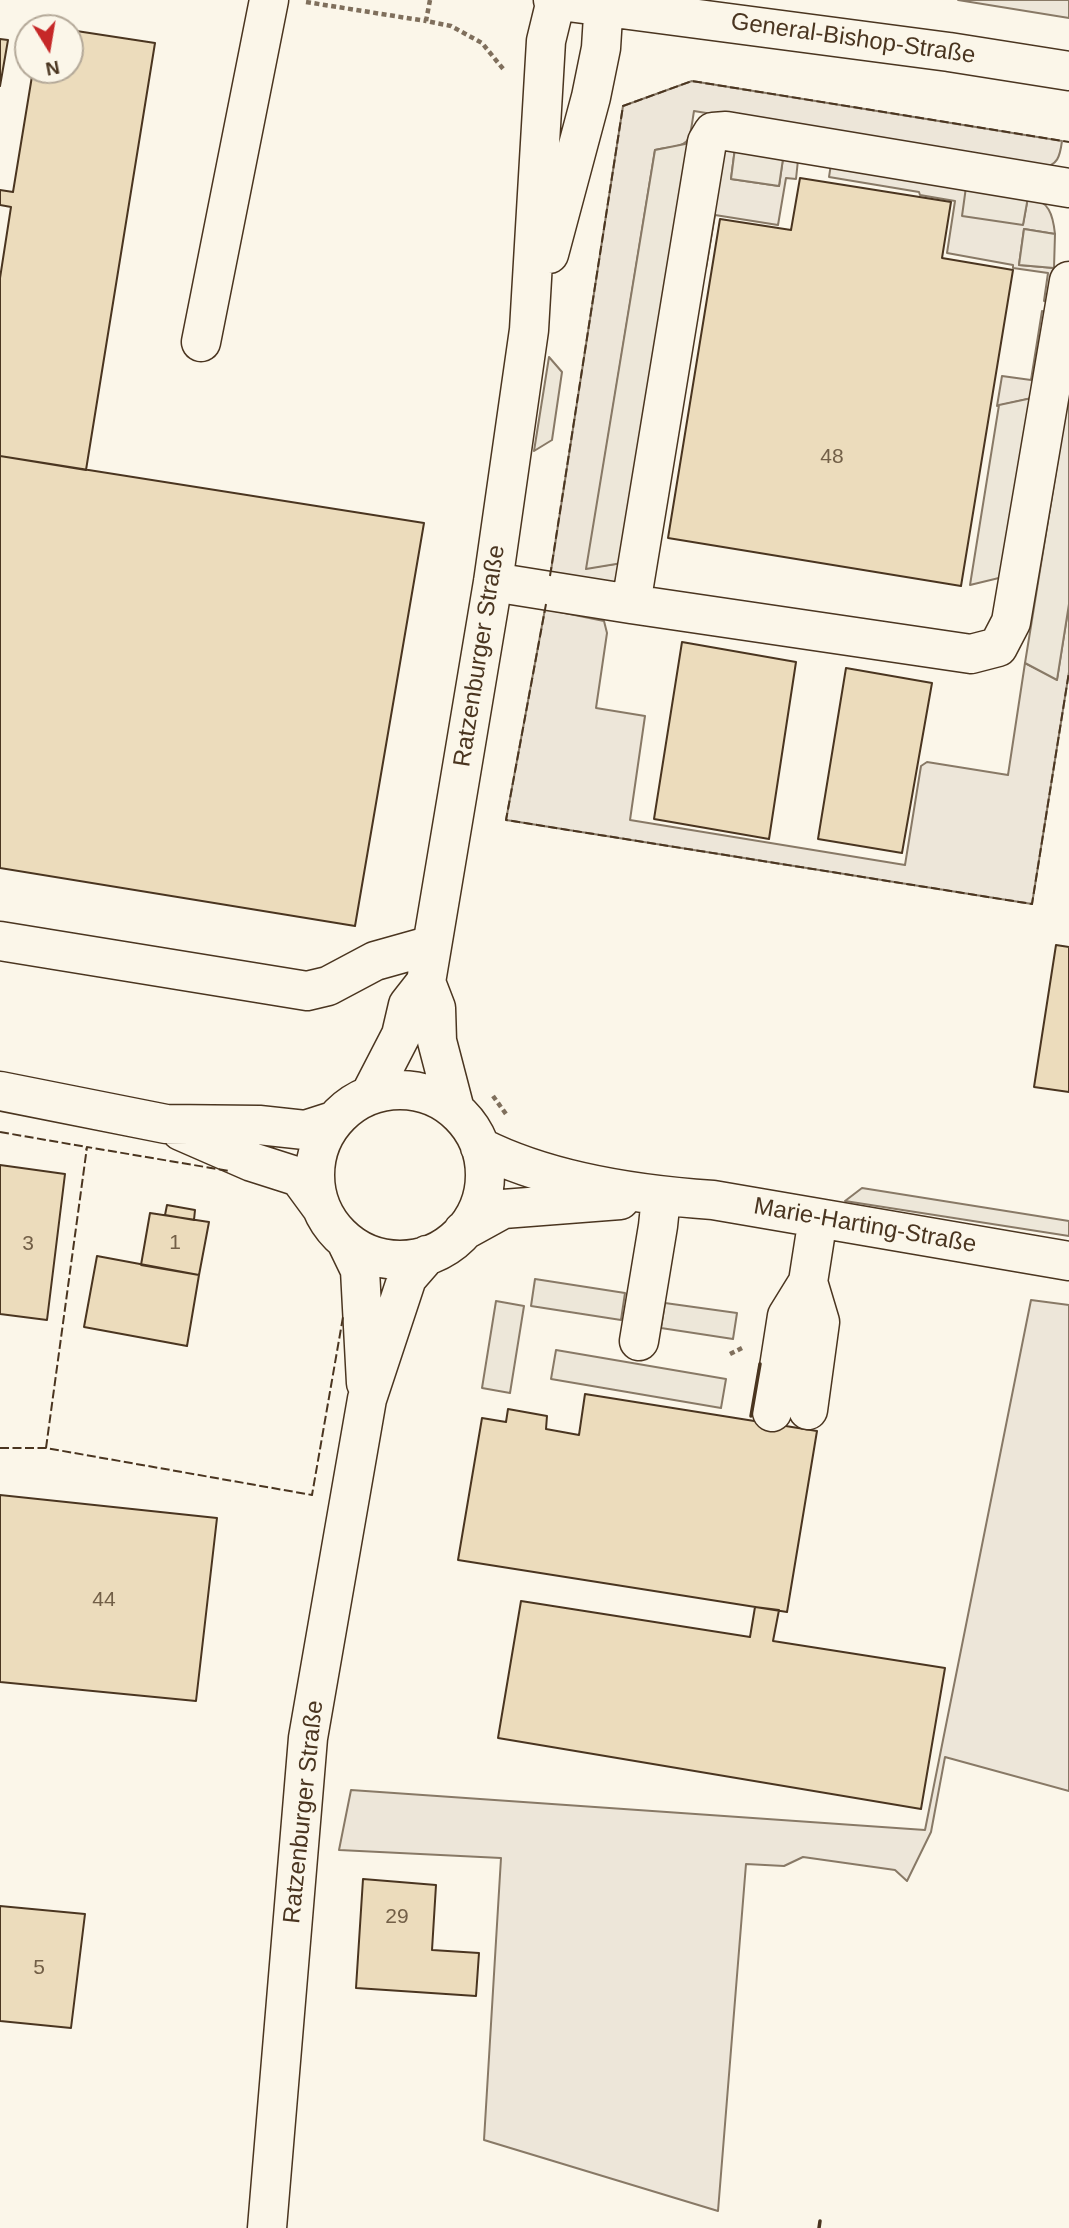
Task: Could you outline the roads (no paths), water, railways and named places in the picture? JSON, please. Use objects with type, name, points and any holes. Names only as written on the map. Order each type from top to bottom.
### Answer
[{"type":"street","name":"General-Bishop-Straße","points":[[555,0],[604,3],[1069,71]]},
{"type":"street","name":"Ratzenburger Straße","points":[[426,982],[493,582],[529,330],[545,54],[555,0]]},
{"type":"street","points":[[201,342],[287,1]]},
{"type":"street","name":"Ratzenburger Straße","points":[[529,330],[591,97],[601,48],[604,3]]},
{"type":"street","points":[[631,604],[707,142],[713,132],[726,131],[1069,188]]},
{"type":"street","points":[[493,582],[971,654],[998,648],[1011,622],[1069,281]]},
{"type":"street","points":[[0,941],[307,991],[328,986],[375,961],[432,945]]},
{"type":"street","points":[[370,1095],[401,1035],[408,1005],[426,982]]},
{"type":"street","points":[[426,982],[436,1009],[437,1041],[455,1110]]},
{"type":"street","points":[[321,1207],[315,1185],[315,1162],[321,1140],[334,1121],[350,1106],[370,1095],[392,1090],[415,1091],[436,1098],[455,1110],[470,1127],[480,1147],[484,1169],[483,1192],[476,1213],[463,1231]]},
{"type":"street","points":[[0,1091],[166,1124],[259,1125],[305,1130],[334,1121]]},
{"type":"street","points":[[166,1124],[252,1162],[299,1177],[332,1226],[346,1241],[365,1252],[385,1258],[406,1259],[427,1255],[446,1246],[463,1231],[503,1209],[661,1197]]},
{"type":"street","points":[[480,1147],[535,1171],[661,1197]]},
{"type":"street","points":[[639,1341],[661,1197]]},
{"type":"street","name":"Marie-Harting-Straße","points":[[661,1197],[713,1200],[1069,1261]]},
{"type":"street","points":[[790,1411],[820,1322],[808,1282],[818,1218]]},
{"type":"street","points":[[346,1241],[360,1270],[367,1399]]},
{"type":"street","points":[[367,1399],[407,1278],[427,1255]]},
{"type":"street","name":"Ratzenburger Straße","points":[[267,2228],[308,1738],[367,1399]]}]
